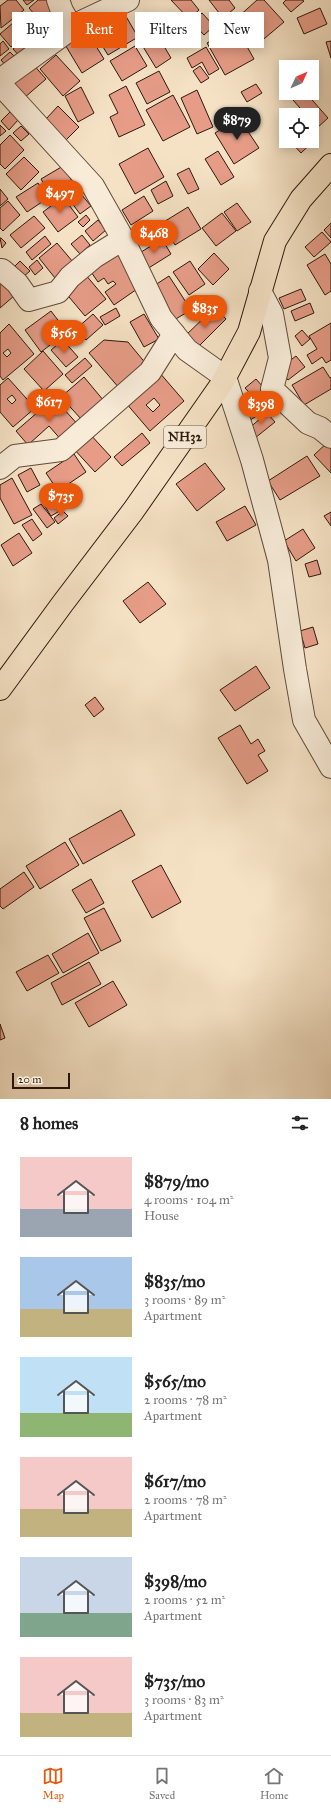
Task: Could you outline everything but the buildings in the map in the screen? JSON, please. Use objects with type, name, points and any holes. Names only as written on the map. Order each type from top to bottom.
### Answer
[{"type":"main road","name":"NH32","points":[[0,689],[63,603],[134,512],[225,377],[249,332],[275,241],[301,199],[331,165]]},
{"type":"street","points":[[58,0],[62,11],[71,26]]},
{"type":"street","points":[[102,12],[128,0]]},
{"type":"street","points":[[0,80],[71,29]]},
{"type":"street","points":[[0,84],[93,186],[123,239],[161,318],[187,350],[225,377],[252,460],[279,560],[304,720],[331,767]]},
{"type":"street","points":[[0,270],[2,270],[17,283],[29,300],[44,297],[58,292],[75,273],[94,257],[123,239]]},
{"type":"street","points":[[260,291],[272,314],[280,358],[272,389],[308,423],[320,428],[331,437]]},
{"type":"street","points":[[0,468],[16,456],[61,450],[150,372],[174,334]]}]
